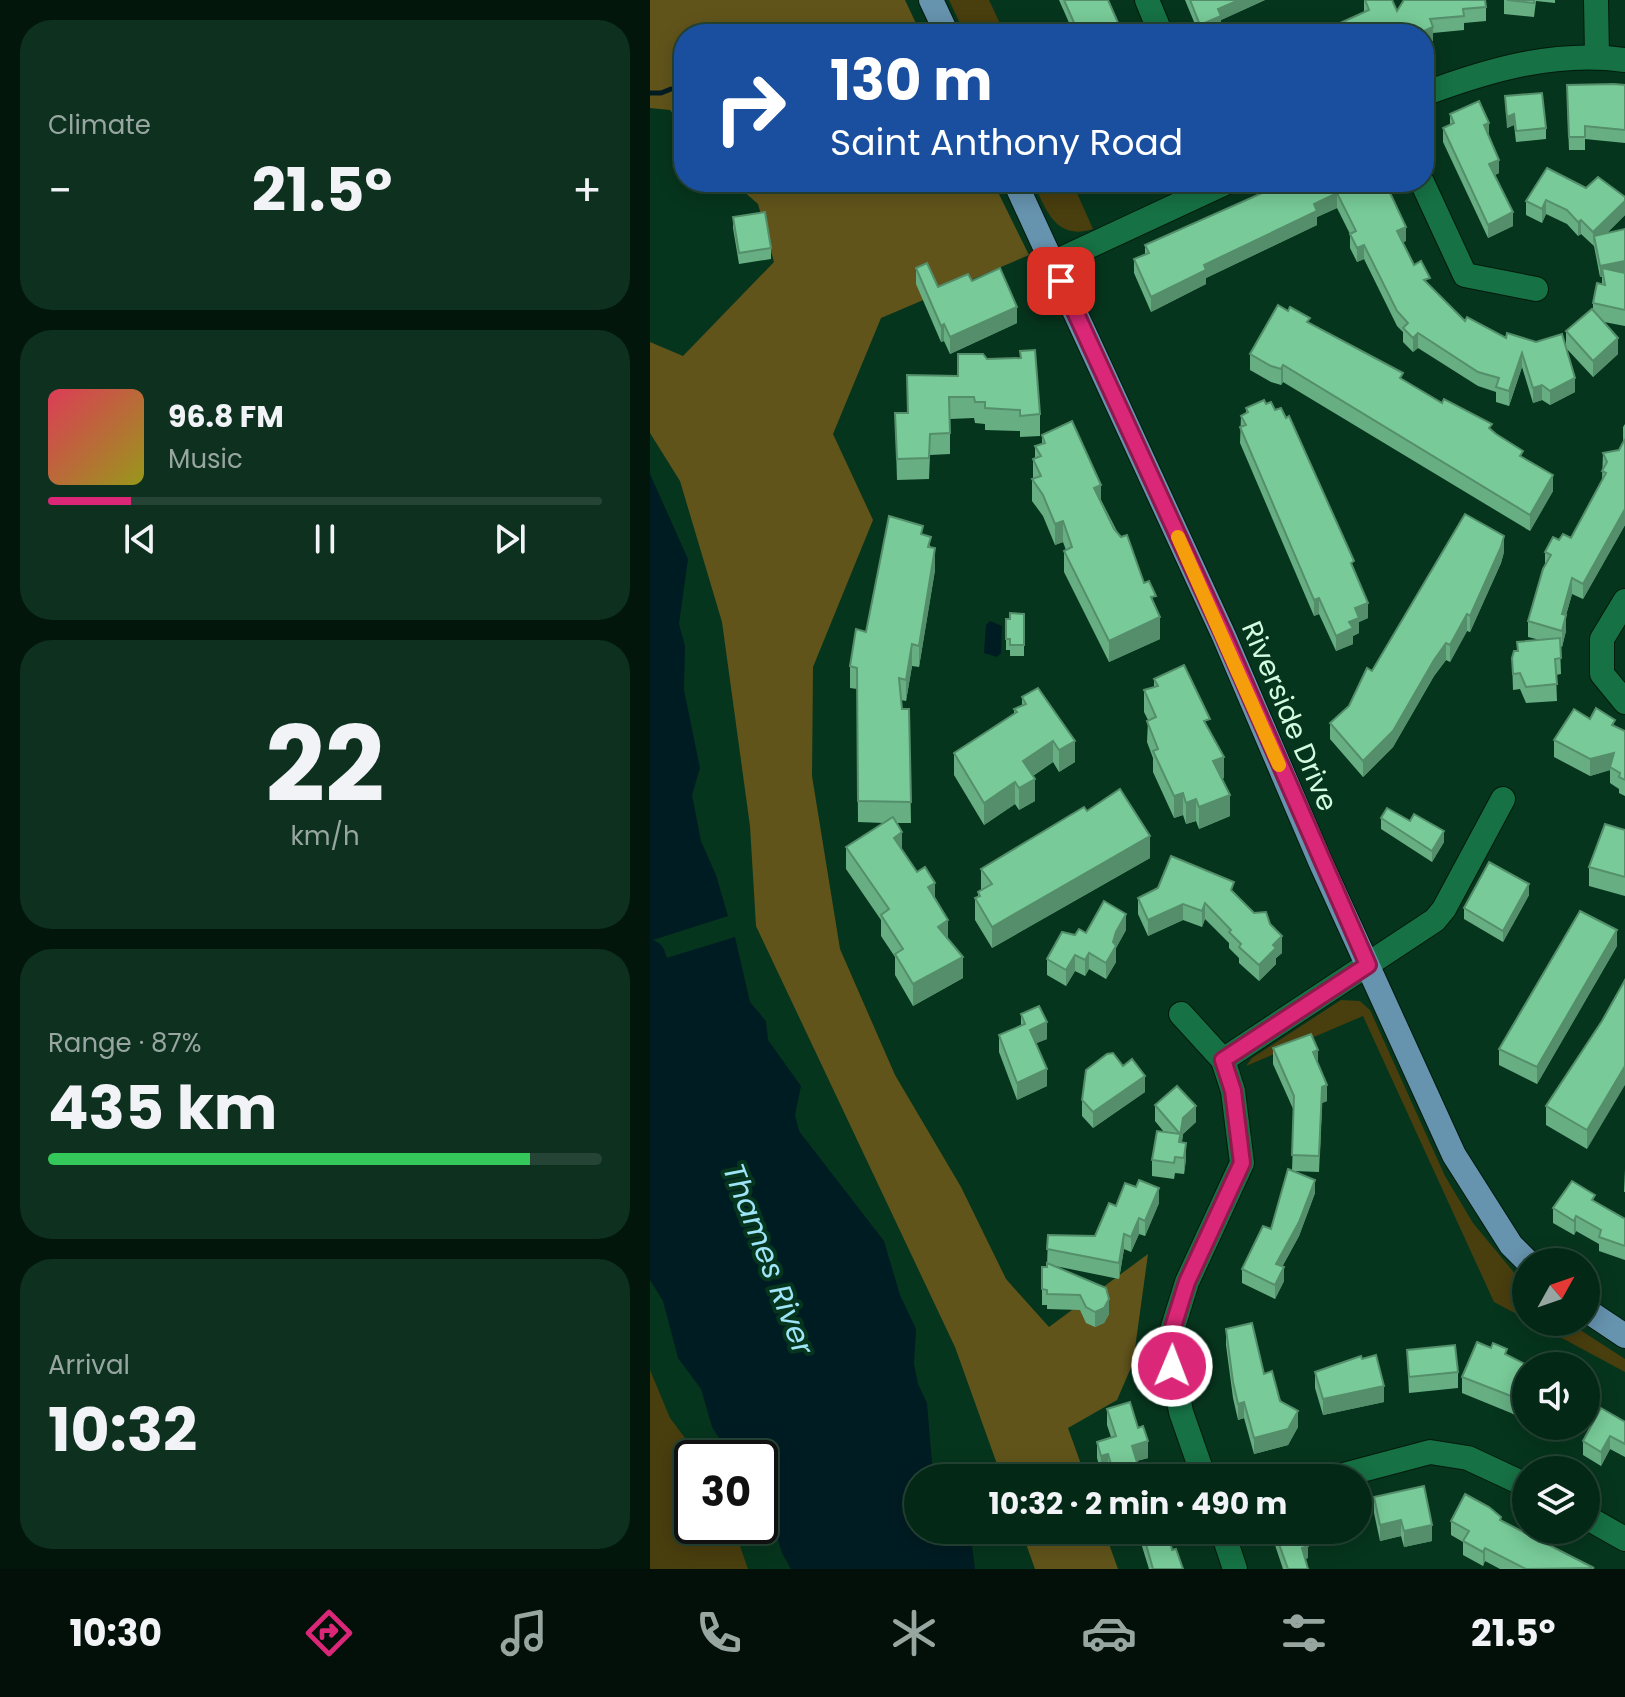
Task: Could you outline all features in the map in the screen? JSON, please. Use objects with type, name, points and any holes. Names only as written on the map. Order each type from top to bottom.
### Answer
[{"type":"main road","points":[[931,0],[942,24]]},
{"type":"main road","name":"Riverside Drive","points":[[1020,192],[1224,636],[1454,1155],[1514,1248]]},
{"type":"main road","points":[[1600,1319],[1625,1336]]},
{"type":"street","points":[[1147,0],[1157,24]]},
{"type":"street","points":[[1596,0],[1597,56]]},
{"type":"street","points":[[1434,90],[1493,68],[1597,56],[1625,60]]},
{"type":"street","points":[[1053,263],[1204,192]]},
{"type":"street","points":[[1427,192],[1465,275],[1536,289]]},
{"type":"street","points":[[1625,601],[1602,639],[1602,674],[1625,702]]},
{"type":"street","points":[[1223,1060],[1435,920],[1444,909],[1503,799]]},
{"type":"street","points":[[1181,1014],[1223,1060],[1233,1091],[1242,1163],[1187,1282],[1168,1343],[1181,1412],[1199,1464]]},
{"type":"street","points":[[1372,1467],[1430,1452],[1468,1458],[1512,1478]]},
{"type":"street","points":[[1600,1525],[1625,1539]]},
{"type":"street","points":[[1227,1544],[1235,1569]]},
{"type":"shaded area","points":[[650,0],[905,0],[916,24],[674,24],[674,115],[670,110],[650,108]]},
{"type":"shaded area","points":[[949,0],[989,0],[1000,24],[960,24]]},
{"type":"shaded area","points":[[744,192],[998,192],[1029,255],[881,318],[833,434],[873,520],[813,667],[812,776],[840,949],[895,1075],[961,1187],[1006,1279],[1049,1327],[1148,1254],[1133,1363],[1117,1400],[1068,1428],[1081,1464],[997,1464],[955,1347],[756,926],[750,826],[722,622],[680,481],[650,433],[650,342],[683,356],[774,262],[758,204]]},
{"type":"shaded area","points":[[1038,192],[1076,192],[1093,229],[1070,231],[1061,227],[1048,212]]},
{"type":"shaded area","points":[[1341,1000],[1360,1001],[1370,1010],[1445,1176],[1473,1223],[1512,1270],[1512,1312],[1494,1302],[1363,1016],[1246,1066],[1252,1058]]},
{"type":"shaded area","points":[[1558,1336],[1590,1336],[1625,1359],[1625,1372],[1600,1359],[1600,1352],[1588,1352]]},
{"type":"shaded area","points":[[650,1370],[670,1418],[686,1440],[674,1440],[674,1544],[739,1544],[748,1569],[650,1569]]},
{"type":"shaded area","points":[[1026,1544],[1109,1544],[1118,1569],[1035,1569]]},
{"type":"water","points":[[650,474],[688,559],[679,624],[685,646],[684,690],[700,768],[692,795],[701,841],[716,875],[728,916],[650,941]]},
{"type":"water","points":[[990,621],[1002,626],[1001,653],[997,657],[984,653],[986,625]]},
{"type":"water","points":[[735,937],[750,1002],[766,1021],[768,1040],[801,1086],[795,1115],[799,1131],[884,1241],[900,1295],[916,1329],[914,1364],[918,1384],[927,1403],[932,1464],[904,1464],[904,1544],[972,1544],[975,1569],[791,1569],[778,1540],[778,1440],[720,1440],[712,1427],[701,1389],[678,1358],[663,1301],[650,1280],[650,963]]},
{"type":"building","points":[[1064,0],[1108,0],[1119,24],[1075,24]]},
{"type":"building","points":[[1190,0],[1239,0],[1218,9],[1221,16],[1200,24]]},
{"type":"building","points":[[1365,0],[1392,0],[1397,11],[1404,0],[1485,0],[1486,7],[1463,9],[1464,16],[1430,19],[1432,24],[1338,24],[1369,10]]},
{"type":"building","points":[[1507,0],[1534,0],[1534,3]]},
{"type":"building","points":[[1567,85],[1625,85],[1625,130],[1585,126],[1585,137],[1569,137]]},
{"type":"building","points":[[1542,93],[1546,128],[1516,131],[1514,114],[1507,117],[1505,96]]},
{"type":"building","points":[[1479,101],[1489,123],[1484,125],[1499,160],[1489,164],[1513,212],[1488,225],[1443,128],[1454,123],[1450,114]]},
{"type":"building","points":[[1547,168],[1586,188],[1598,177],[1625,197],[1625,201],[1593,232],[1567,210],[1546,200],[1542,209],[1526,201]]},
{"type":"building","points":[[1264,192],[1390,192],[1406,227],[1397,231],[1414,265],[1421,261],[1430,278],[1424,280],[1465,321],[1467,317],[1506,338],[1507,333],[1536,342],[1562,334],[1575,378],[1550,391],[1542,385],[1533,388],[1522,353],[1509,391],[1496,387],[1499,378],[1478,372],[1418,333],[1413,338],[1403,328],[1408,323],[1397,311],[1364,245],[1357,248],[1350,234],[1356,231],[1337,193],[1314,204],[1317,211],[1204,265],[1206,270],[1151,297],[1134,259],[1149,253],[1145,245]]},
{"type":"building","points":[[765,212],[771,248],[739,253],[733,217]]},
{"type":"building","points":[[1625,229],[1625,261],[1600,266],[1594,236]]},
{"type":"building","points":[[927,263],[938,287],[968,274],[972,281],[1000,268],[1017,307],[950,337],[944,324],[941,326],[916,268]]},
{"type":"building","points":[[1602,268],[1625,273],[1625,310],[1593,303],[1597,283],[1605,285]]},
{"type":"building","points":[[1278,305],[1288,311],[1290,307],[1310,318],[1307,322],[1403,373],[1400,378],[1442,403],[1444,399],[1492,424],[1489,428],[1523,451],[1520,456],[1553,475],[1530,515],[1283,365],[1281,369],[1271,366],[1250,354]]},
{"type":"building","points":[[1592,309],[1618,338],[1593,361],[1566,331]]},
{"type":"building","points":[[1035,350],[1040,414],[1020,416],[1020,410],[985,408],[985,402],[975,402],[974,397],[949,397],[950,433],[930,434],[929,458],[897,459],[895,413],[908,413],[907,375],[958,376],[958,354],[983,354],[987,359],[1021,358],[1020,351]]},
{"type":"building","points":[[1264,400],[1266,404],[1271,402],[1275,410],[1281,408],[1286,418],[1289,416],[1354,561],[1351,563],[1368,603],[1355,608],[1359,618],[1349,622],[1353,628],[1336,636],[1319,598],[1314,600],[1240,427],[1246,425],[1241,416],[1248,412],[1246,408]]},
{"type":"building","points":[[1072,421],[1101,485],[1094,488],[1114,529],[1121,537],[1127,535],[1144,583],[1149,581],[1156,596],[1151,597],[1160,617],[1109,641],[1064,551],[1072,547],[1063,521],[1055,524],[1043,495],[1032,479],[1041,476],[1033,459],[1041,456],[1035,446],[1045,443],[1042,435]]},
{"type":"building","points":[[1625,439],[1625,509],[1583,584],[1572,578],[1562,614],[1566,615],[1562,631],[1528,621],[1543,569],[1551,555],[1545,552],[1553,537],[1559,540],[1563,534],[1571,538],[1606,473],[1602,471],[1607,462],[1603,453],[1619,450]]},
{"type":"building","points":[[1465,514],[1504,536],[1501,547],[1470,616],[1467,614],[1450,645],[1446,643],[1434,660],[1393,731],[1363,761],[1330,723],[1349,706],[1367,668],[1372,671]]},
{"type":"building","points":[[889,516],[923,526],[921,534],[931,537],[928,547],[935,548],[919,646],[912,644],[906,680],[899,678],[902,709],[909,709],[911,802],[858,801],[857,668],[850,666],[856,629],[866,632]]},
{"type":"building","points":[[1010,613],[1024,614],[1024,645],[1010,645],[1010,639],[1006,639],[1006,619],[1010,619]]},
{"type":"building","points":[[1560,638],[1561,658],[1555,659],[1557,684],[1526,687],[1520,673],[1513,674],[1512,658],[1514,651],[1518,651],[1517,642]]},
{"type":"building","points":[[1184,665],[1210,719],[1204,721],[1224,757],[1213,761],[1230,795],[1199,807],[1196,799],[1186,803],[1183,793],[1174,796],[1153,751],[1158,749],[1147,721],[1156,717],[1144,690],[1158,686],[1154,679]]},
{"type":"building","points":[[1038,688],[1075,741],[1059,750],[1053,741],[1023,761],[1035,779],[1019,788],[1015,782],[984,803],[954,753],[1017,712],[1014,709],[1026,704],[1022,697]]},
{"type":"building","points":[[1596,708],[1615,720],[1612,725],[1625,731],[1625,780],[1610,767],[1614,753],[1590,759],[1554,740],[1574,709],[1590,719]]},
{"type":"building","points":[[1120,789],[1150,836],[992,927],[975,898],[980,896],[978,892],[992,884],[981,869],[1084,807],[1087,811]]},
{"type":"building","points":[[1387,808],[1410,821],[1414,814],[1444,831],[1432,851],[1381,818]]},
{"type":"building","points":[[893,817],[902,832],[894,838],[917,872],[925,867],[935,883],[928,887],[948,920],[938,927],[963,957],[913,984],[895,954],[903,949],[881,915],[889,909],[846,847]]},
{"type":"building","points":[[1605,824],[1625,830],[1625,877],[1589,867]]},
{"type":"building","points":[[1171,856],[1234,882],[1231,890],[1254,913],[1266,912],[1270,924],[1282,936],[1273,945],[1276,948],[1259,965],[1239,947],[1241,944],[1229,932],[1231,930],[1205,903],[1202,911],[1183,904],[1148,920],[1138,898],[1158,888]]},
{"type":"building","points":[[1489,862],[1529,884],[1503,931],[1464,908]]},
{"type":"building","points":[[1104,901],[1126,914],[1116,932],[1113,942],[1116,946],[1106,963],[1089,953],[1085,960],[1075,955],[1066,970],[1047,959],[1062,932],[1075,935],[1079,929],[1086,933]]},
{"type":"building","points":[[1580,911],[1617,930],[1537,1067],[1499,1049]]},
{"type":"building","points":[[1625,980],[1625,1066],[1587,1130],[1546,1106]]},
{"type":"building","points":[[1039,1006],[1047,1022],[1030,1030],[1047,1069],[1017,1083],[999,1035],[1025,1024],[1021,1014]]},
{"type":"building","points":[[1311,1034],[1318,1050],[1313,1052],[1327,1085],[1322,1087],[1319,1156],[1292,1155],[1294,1096],[1273,1048]]},
{"type":"building","points":[[1113,1053],[1123,1066],[1132,1059],[1145,1076],[1093,1112],[1082,1100],[1086,1070]]},
{"type":"building","points":[[1177,1086],[1196,1106],[1183,1118],[1179,1142],[1186,1143],[1184,1158],[1175,1157],[1174,1163],[1152,1160],[1157,1131],[1180,1134],[1155,1105]]},
{"type":"building","points":[[1288,1169],[1315,1180],[1299,1222],[1276,1264],[1284,1267],[1275,1285],[1242,1269],[1263,1226],[1271,1229]]},
{"type":"building","points":[[1139,1180],[1159,1188],[1145,1221],[1139,1218],[1131,1237],[1124,1234],[1119,1263],[1047,1249],[1048,1235],[1095,1236],[1109,1203],[1116,1206],[1125,1183],[1136,1187]]},
{"type":"building","points":[[1572,1181],[1595,1195],[1592,1200],[1625,1219],[1625,1246],[1599,1237],[1601,1230],[1576,1216],[1574,1221],[1553,1208]]},
{"type":"building","points":[[1047,1263],[1106,1288],[1109,1299],[1104,1308],[1095,1312],[1086,1307],[1080,1295],[1047,1294],[1047,1290],[1042,1289],[1042,1267],[1047,1267]]},
{"type":"building","points":[[1252,1323],[1264,1374],[1272,1371],[1280,1401],[1298,1411],[1288,1429],[1254,1438],[1244,1402],[1238,1404],[1226,1329]]},
{"type":"building","points":[[1477,1342],[1491,1348],[1493,1343],[1507,1349],[1505,1354],[1512,1358],[1512,1397],[1511,1396],[1462,1377]]},
{"type":"building","points":[[1455,1345],[1458,1372],[1409,1377],[1407,1350]]},
{"type":"building","points":[[1376,1355],[1384,1386],[1323,1399],[1315,1372],[1361,1356],[1362,1359]]},
{"type":"building","points":[[1130,1402],[1138,1428],[1143,1426],[1148,1441],[1132,1446],[1138,1464],[1111,1464],[1108,1454],[1101,1456],[1097,1442],[1116,1436],[1107,1409]]},
{"type":"building","points":[[1600,1410],[1625,1422],[1625,1444],[1610,1436],[1601,1452],[1583,1441],[1600,1440]]},
{"type":"building","points":[[1424,1486],[1432,1525],[1404,1531],[1401,1520],[1380,1525],[1374,1497]]},
{"type":"building","points":[[1465,1494],[1489,1507],[1501,1517],[1500,1520],[1512,1526],[1512,1544],[1547,1544],[1594,1568],[1526,1569],[1485,1548],[1483,1552],[1463,1541],[1469,1531],[1451,1521]]},
{"type":"building","points":[[1146,1544],[1171,1544],[1172,1550],[1176,1549],[1183,1569],[1153,1569]]},
{"type":"building","points":[[1279,1544],[1308,1544],[1302,1548],[1308,1569],[1288,1569]]},
{"type":"waterway","points":[[650,93],[671,89]]},
{"type":"waterway","name":"Thames River","points":[[650,955],[666,999]]},
{"type":"slow traffic","points":[[1178,537],[1279,765]]},
{"type":"route","points":[[1061,281],[1224,636],[1368,965],[1223,1060],[1233,1091],[1242,1163],[1187,1282],[1168,1343],[1172,1366]]}]
